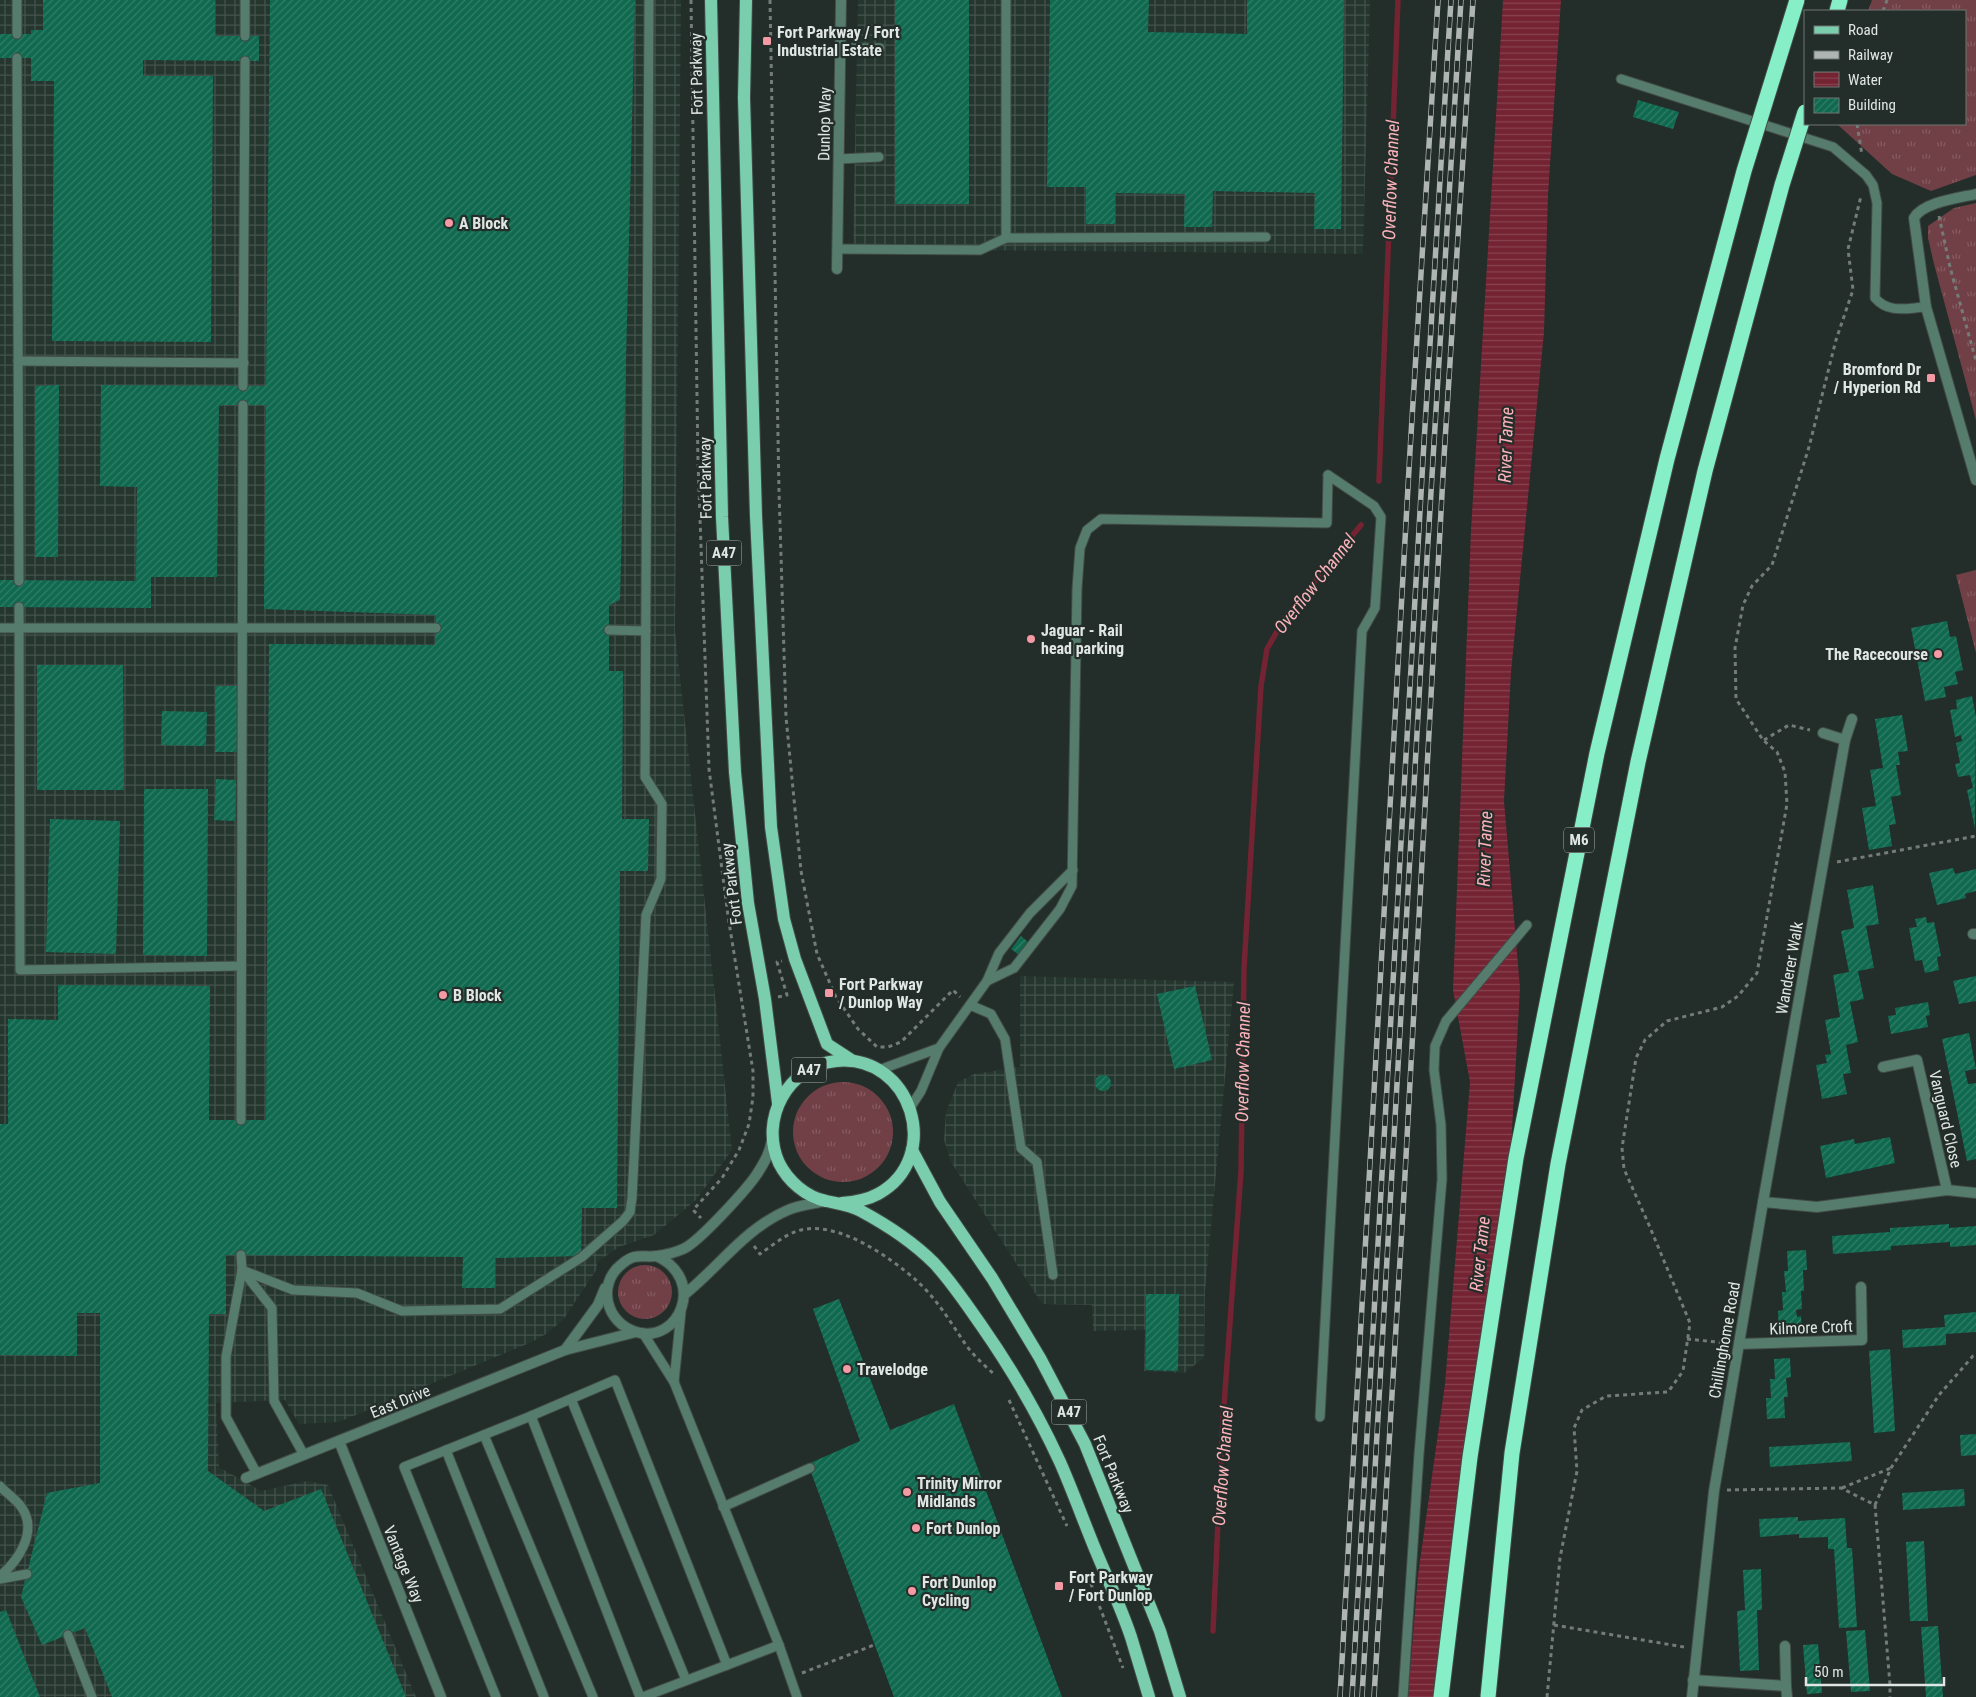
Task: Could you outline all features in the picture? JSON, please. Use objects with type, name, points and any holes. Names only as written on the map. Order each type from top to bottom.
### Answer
[{"type":"highway","name":"M6","points":[[1441,1697],[1470,1456],[1516,1158],[1597,753],[1667,459],[1736,200],[1797,0]]},
{"type":"highway","points":[[1488,1697],[1512,1453],[1544,1251],[1558,1164],[1634,782],[1705,471],[1782,185],[1804,115]]},
{"type":"main road","name":"Fort Parkway","points":[[711,0],[722,517],[735,772],[748,903],[765,999],[778,1103]]},
{"type":"main road","name":"Fort Parkway","points":[[746,0],[744,118],[756,516],[771,827],[784,919],[795,959],[827,1044],[853,1061],[879,1070],[898,1086],[910,1108],[914,1122],[912,1150],[905,1167],[894,1182],[879,1194],[861,1201],[842,1203],[825,1201],[813,1197],[793,1183],[779,1163],[772,1140],[772,1127],[778,1103],[796,1079],[809,1070],[823,1064],[837,1061],[853,1061]]},
{"type":"main road","name":"Fort Parkway","points":[[912,1150],[940,1202],[992,1278],[1040,1358],[1085,1444],[1160,1631],[1180,1697]]},
{"type":"main road","name":"Fort Parkway","points":[[842,1203],[859,1210],[904,1237],[935,1264],[1008,1365],[1059,1461],[1130,1634],[1149,1697]]},
{"type":"street","name":"Dunlop Way","points":[[837,269],[841,0]]},
{"type":"street","points":[[1976,194],[1936,204],[1919,211],[1913,223],[1922,271],[1926,307],[1976,480]]},
{"type":"street","name":"Wanderer Walk","points":[[1763,1202],[1845,740],[1852,719]]},
{"type":"street","points":[[1823,732],[1845,740]]},
{"type":"street","name":"Vanguard Close","points":[[1883,1067],[1917,1060],[1947,1190]]},
{"type":"street","points":[[565,1350],[598,1305],[614,1272],[628,1259],[637,1256],[656,1256],[684,1249],[709,1228],[756,1175],[770,1152],[772,1140]]},
{"type":"street","points":[[1763,1202],[1817,1207],[1947,1190],[1976,1193]]},
{"type":"street","points":[[685,1294],[702,1281],[745,1236],[789,1209],[825,1201]]},
{"type":"street","name":"Chillinghome Road","points":[[1692,1697],[1714,1491],[1763,1202]]},
{"type":"street","points":[[609,1280],[606,1296],[611,1312],[621,1325],[640,1333],[655,1332],[665,1328],[674,1321],[681,1311],[685,1294],[683,1284],[676,1271],[666,1260],[656,1256]]},
{"type":"street","name":"Kilmore Croft","points":[[1739,1344],[1862,1340],[1861,1288]]},
{"type":"street","name":"East Drive","points":[[246,1478],[565,1350],[640,1333]]},
{"type":"street","name":"Vantage Way","points":[[339,1442],[441,1697]]},
{"type":"street","points":[[1785,1646],[1787,1697]]},
{"type":"street","points":[[1693,1680],[1786,1686]]},
{"type":"lane","points":[[17,0],[17,34]]},
{"type":"lane","points":[[245,0],[245,36]]},
{"type":"lane","points":[[242,1270],[293,1290],[357,1293],[402,1311],[500,1310],[582,1258],[623,1221],[630,1212],[646,915],[661,879],[662,804],[645,777],[649,0]]},
{"type":"lane","points":[[1006,0],[1006,238]]},
{"type":"lane","points":[[840,48],[880,48]]},
{"type":"lane","points":[[17,58],[18,581]]},
{"type":"lane","points":[[243,386],[245,61]]},
{"type":"lane","points":[[1621,79],[1832,147],[1866,175],[1873,185],[1877,203],[1875,298],[1882,306],[1891,309],[1926,307]]},
{"type":"lane","points":[[839,159],[879,157]]},
{"type":"lane","points":[[838,249],[980,250],[1006,238],[1266,237]]},
{"type":"lane","points":[[18,361],[244,363]]},
{"type":"lane","points":[[241,1120],[244,405]]},
{"type":"lane","points":[[987,982],[1014,968],[1060,909],[1072,886],[1077,588],[1080,548],[1087,530],[1101,519],[1327,523],[1328,475],[1374,506],[1381,517],[1375,608],[1362,630],[1320,1417]]},
{"type":"lane","points":[[19,607],[20,970],[241,966]]},
{"type":"lane","points":[[0,628],[436,628]]},
{"type":"lane","points":[[609,630],[646,631]]},
{"type":"lane","points":[[910,1108],[921,1091],[939,1048],[987,982],[999,953],[1030,913],[1073,870]]},
{"type":"lane","points":[[1403,1697],[1419,1454],[1442,1179],[1441,1125],[1434,1070],[1435,1046],[1446,1021],[1527,926]]},
{"type":"lane","points":[[970,1005],[991,1014],[1005,1039],[1021,1148],[1037,1162],[1053,1275]]},
{"type":"lane","points":[[879,1070],[939,1048]]},
{"type":"lane","points":[[242,1255],[242,1270],[226,1357],[226,1416],[257,1474]]},
{"type":"lane","points":[[242,1270],[272,1308],[274,1401],[304,1455]]},
{"type":"lane","points":[[674,1382],[681,1311]]},
{"type":"lane","points":[[640,1333],[674,1382],[779,1645],[797,1697]]},
{"type":"lane","points":[[496,1697],[404,1467],[615,1380],[727,1665]]},
{"type":"lane","points":[[571,1399],[686,1680]]},
{"type":"lane","points":[[531,1416],[642,1697],[779,1645]]},
{"type":"lane","points":[[484,1435],[593,1697]]},
{"type":"lane","points":[[446,1450],[544,1697]]},
{"type":"lane","points":[[724,1507],[810,1468]]},
{"type":"lane","points":[[0,1486],[23,1508],[27,1528],[20,1555],[0,1578]]},
{"type":"lane","points":[[0,1578],[27,1574]]},
{"type":"lane","points":[[68,1635],[92,1697]]},
{"type":"path","points":[[691,0],[698,462],[709,770],[728,916],[752,1071],[753,1097],[749,1124],[739,1150],[722,1178],[693,1210],[709,1228]]},
{"type":"path","points":[[770,0],[779,491],[786,717],[801,871],[817,954],[836,997],[858,1029],[877,1047],[901,1042],[953,990],[970,1005]]},
{"type":"path","points":[[1547,1697],[1560,1558],[1577,1471],[1574,1428],[1582,1410],[1606,1396],[1668,1392],[1683,1371],[1690,1323],[1624,1169],[1622,1148],[1636,1058],[1645,1040],[1667,1021],[1722,1007],[1738,996],[1757,973],[1787,804],[1785,772],[1777,752],[1764,740],[1736,699],[1735,648],[1742,605],[1752,586],[1772,565],[1808,447],[1836,340],[1853,290],[1848,249],[1866,175],[1857,125]]},
{"type":"path","points":[[1936,204],[1950,267],[1976,361]]},
{"type":"path","points":[[1764,740],[1789,725],[1823,732]]},
{"type":"path","points":[[1822,865],[1976,836]]},
{"type":"path","points":[[742,1005],[787,995],[777,962],[817,954]]},
{"type":"path","points":[[745,1236],[760,1254],[793,1232],[814,1228],[829,1229],[845,1235],[885,1256],[918,1282],[954,1325],[967,1346],[996,1377]]},
{"type":"path","points":[[1687,1338],[1739,1344]]},
{"type":"path","points":[[1890,1697],[1875,1505],[1891,1468],[1939,1395],[1973,1356],[1976,1355]]},
{"type":"path","points":[[1005,1393],[1070,1533]]},
{"type":"path","points":[[1714,1491],[1841,1488],[1891,1468]]},
{"type":"path","points":[[1841,1488],[1875,1505]]},
{"type":"path","points":[[1085,1569],[1125,1675]]},
{"type":"path","points":[[1554,1625],[1696,1649]]},
{"type":"path","points":[[790,1678],[874,1644]]},
{"type":"shaded area","points":[[0,0],[681,0],[675,631],[732,1150],[696,1200],[654,1235],[619,1247],[597,1262],[597,1269],[563,1320],[546,1334],[532,1342],[339,1422],[299,1424],[285,1400],[216,1403],[219,1467],[261,1491],[307,1481],[328,1485],[416,1697],[0,1697]]},
{"type":"shaded area","points":[[858,0],[1370,0],[1363,254],[853,249]]},
{"type":"shaded area","points":[[1020,976],[1234,982],[1205,1291],[1204,1358],[1184,1373],[1144,1371],[1145,1330],[1093,1331],[1092,1305],[1042,1304],[951,1162],[944,1140],[946,1112],[958,1082],[974,1074],[1020,1067]]},
{"type":"green space","points":[[1872,0],[1976,0],[1976,175],[1931,191],[1892,174],[1838,125],[1966,125],[1966,10],[1868,10]]},
{"type":"green space","points":[[1976,203],[1976,420],[1934,264],[1928,238],[1928,226],[1954,208]]},
{"type":"green space","points":[[1976,570],[1976,653],[1956,575]]},
{"type":"green space","points":[[843,1082],[862,1085],[879,1096],[890,1113],[893,1132],[890,1151],[879,1168],[862,1179],[843,1182],[824,1179],[807,1168],[796,1151],[793,1132],[796,1113],[807,1096],[824,1085]]},
{"type":"green space","points":[[640,1265],[650,1265],[660,1269],[668,1277],[672,1292],[668,1307],[660,1315],[650,1319],[640,1319],[630,1315],[622,1307],[618,1297],[618,1287],[622,1277],[630,1269]]},
{"type":"water","name":"River Tame","points":[[1503,0],[1561,0],[1548,195],[1544,332],[1511,672],[1504,801],[1520,988],[1506,1237],[1444,1697],[1408,1697],[1418,1575],[1445,1384],[1470,1082],[1453,990],[1471,530]]},
{"type":"building","points":[[43,0],[215,0],[215,36],[259,36],[259,61],[143,60],[143,76],[213,76],[211,342],[52,341],[54,81],[31,81],[31,58],[0,58],[0,34],[31,34],[31,30],[43,30]]},
{"type":"building","points":[[270,0],[635,0],[620,600],[609,605],[609,671],[623,671],[622,819],[649,819],[648,871],[620,871],[617,1208],[582,1208],[581,1256],[495,1258],[495,1288],[462,1288],[463,1257],[226,1255],[226,1314],[209,1314],[208,1471],[264,1511],[321,1489],[406,1697],[112,1697],[85,1628],[42,1645],[21,1597],[47,1493],[100,1483],[100,1313],[77,1313],[77,1356],[0,1355],[0,1124],[8,1124],[8,1019],[58,1020],[58,985],[210,986],[209,1120],[266,1120],[269,644],[435,645],[436,615],[264,609],[266,405],[219,405],[217,577],[151,577],[151,608],[0,607],[0,580],[136,581],[137,487],[100,486],[101,385],[266,386]]},
{"type":"building","points":[[895,0],[969,0],[969,204],[895,204]]},
{"type":"building","points":[[1050,0],[1149,0],[1148,32],[1247,34],[1247,0],[1344,0],[1341,229],[1314,229],[1315,193],[1213,191],[1212,227],[1184,227],[1185,194],[1115,193],[1115,224],[1086,224],[1086,187],[1047,187]]},
{"type":"building","points":[[1638,100],[1679,112],[1673,129],[1633,117]]},
{"type":"building","points":[[59,385],[58,557],[35,557],[35,386]]},
{"type":"building","name":"The Racecourse","points":[[1947,621],[1950,637],[1956,636],[1963,670],[1955,672],[1958,684],[1944,687],[1946,697],[1925,701],[1911,628]]},
{"type":"building","points":[[37,665],[123,665],[124,790],[37,790]]},
{"type":"building","points":[[215,686],[237,686],[237,752],[215,752]]},
{"type":"building","points":[[1972,696],[1976,717],[1975,829],[1967,790],[1973,788],[1970,775],[1958,777],[1955,764],[1960,763],[1956,743],[1962,741],[1961,735],[1955,737],[1950,710],[1957,709],[1956,700]]},
{"type":"building","points":[[162,711],[207,712],[206,746],[161,745]]},
{"type":"building","points":[[1902,715],[1908,751],[1898,752],[1900,765],[1896,765],[1901,795],[1891,797],[1896,824],[1889,825],[1892,846],[1869,850],[1862,808],[1876,806],[1870,770],[1883,768],[1875,719]]},
{"type":"building","points":[[216,779],[236,780],[235,821],[214,820]]},
{"type":"building","points":[[144,789],[208,789],[207,956],[143,955]]},
{"type":"building","points":[[50,819],[120,821],[116,954],[46,952]]},
{"type":"building","points":[[1953,868],[1955,874],[1976,869],[1976,891],[1965,894],[1966,898],[1937,905],[1929,873]]},
{"type":"building","points":[[1873,885],[1879,924],[1866,926],[1874,968],[1858,971],[1864,999],[1850,1002],[1858,1042],[1846,1045],[1851,1073],[1843,1074],[1847,1094],[1822,1099],[1816,1065],[1827,1063],[1825,1055],[1831,1054],[1825,1020],[1840,1017],[1833,975],[1849,972],[1841,931],[1854,928],[1847,890]]},
{"type":"building","points":[[1926,917],[1927,923],[1934,922],[1941,956],[1937,957],[1939,970],[1925,973],[1922,960],[1915,961],[1909,928],[1917,927],[1915,919]]},
{"type":"building","points":[[1021,936],[1028,942],[1019,955],[1011,949]]},
{"type":"building","points":[[1976,976],[1976,1001],[1959,1004],[1953,981]]},
{"type":"building","points":[[1195,986],[1212,1060],[1174,1069],[1157,994]]},
{"type":"building","points":[[1928,1002],[1930,1015],[1926,1016],[1928,1027],[1891,1034],[1888,1016],[1896,1015],[1895,1008]]},
{"type":"building","points":[[1969,1033],[1976,1069],[1965,1071],[1968,1084],[1976,1083],[1976,1159],[1967,1161],[1942,1039]]},
{"type":"building","points":[[1103,1075],[1109,1077],[1111,1083],[1109,1089],[1103,1091],[1097,1089],[1095,1083],[1097,1077]]},
{"type":"building","points":[[1890,1137],[1895,1163],[1826,1178],[1820,1146],[1854,1139],[1855,1144]]},
{"type":"building","points":[[1949,1224],[1949,1228],[1976,1226],[1976,1245],[1950,1247],[1950,1242],[1891,1246],[1891,1250],[1833,1254],[1832,1236],[1890,1232],[1890,1228]]},
{"type":"building","points":[[1806,1250],[1807,1270],[1803,1270],[1804,1291],[1801,1291],[1802,1309],[1796,1310],[1797,1317],[1801,1316],[1802,1332],[1779,1333],[1778,1311],[1783,1310],[1782,1292],[1786,1292],[1784,1271],[1788,1271],[1787,1251]]},
{"type":"building","points":[[1146,1294],[1179,1294],[1178,1371],[1146,1370]]},
{"type":"building","name":"Fort Dunlop","points":[[839,1299],[890,1430],[954,1404],[1062,1697],[894,1697],[808,1464],[860,1441],[813,1309]]},
{"type":"building","points":[[1976,1312],[1976,1332],[1946,1334],[1946,1345],[1903,1348],[1902,1330],[1945,1327],[1944,1315]]},
{"type":"building","points":[[1890,1349],[1895,1431],[1874,1433],[1869,1351]]},
{"type":"building","points":[[1790,1358],[1791,1377],[1786,1378],[1788,1397],[1784,1397],[1785,1418],[1767,1419],[1766,1398],[1771,1398],[1770,1379],[1775,1379],[1774,1359]]},
{"type":"building","points":[[1976,1434],[1976,1455],[1961,1456],[1960,1435]]},
{"type":"building","points":[[1850,1442],[1852,1461],[1770,1467],[1769,1447]]},
{"type":"building","points":[[1964,1489],[1965,1506],[1903,1510],[1902,1493]]},
{"type":"building","points":[[1798,1517],[1798,1521],[1845,1518],[1847,1548],[1852,1548],[1857,1627],[1839,1628],[1834,1549],[1828,1549],[1828,1537],[1799,1538],[1799,1534],[1760,1537],[1759,1519]]},
{"type":"building","points":[[1924,1541],[1928,1621],[1910,1621],[1906,1542]]},
{"type":"building","points":[[1761,1569],[1762,1610],[1757,1610],[1759,1670],[1740,1671],[1737,1611],[1745,1610],[1743,1570]]},
{"type":"building","points":[[6,1610],[40,1697],[0,1697],[0,1612]]},
{"type":"building","points":[[1938,1626],[1943,1697],[1926,1697],[1921,1627]]},
{"type":"building","points":[[1865,1630],[1870,1691],[1851,1692],[1846,1631]]},
{"type":"building","points":[[1818,1644],[1822,1693],[1807,1694],[1803,1645]]},
{"type":"waterway","name":"Overflow Channel","points":[[1379,481],[1398,0]]},
{"type":"waterway","name":"Overflow Channel","points":[[1213,1631],[1222,1433],[1241,1171],[1244,968],[1261,686],[1267,649],[1284,619],[1361,525]]},
{"type":"railway","points":[[1340,1697],[1410,451],[1438,0]]},
{"type":"railway","points":[[1352,1697],[1451,0]]},
{"type":"railway","points":[[1362,1697],[1461,0]]},
{"type":"railway","points":[[1374,1697],[1404,1193],[1444,457],[1473,0]]},
{"type":"place","name":"Fort Parkway / Fort Industrial Estate","points":[[767,41]]},
{"type":"place","name":"A Block","points":[[449,223]]},
{"type":"place","name":"Bromford Dr / Hyperion Rd","points":[[1931,378]]},
{"type":"place","name":"Jaguar - Rail head parking","points":[[1031,639]]},
{"type":"place","name":"The Racecourse","points":[[1938,654]]},
{"type":"place","name":"Fort Parkway / Dunlop Way","points":[[829,993]]},
{"type":"place","name":"B Block","points":[[443,995]]},
{"type":"place","name":"Travelodge","points":[[847,1369]]},
{"type":"place","name":"Trinity Mirror Midlands","points":[[907,1492]]},
{"type":"place","name":"Fort Dunlop","points":[[916,1528]]},
{"type":"place","name":"Fort Parkway / Fort Dunlop","points":[[1059,1586]]},
{"type":"place","name":"Fort Dunlop Cycling","points":[[912,1591]]}]
